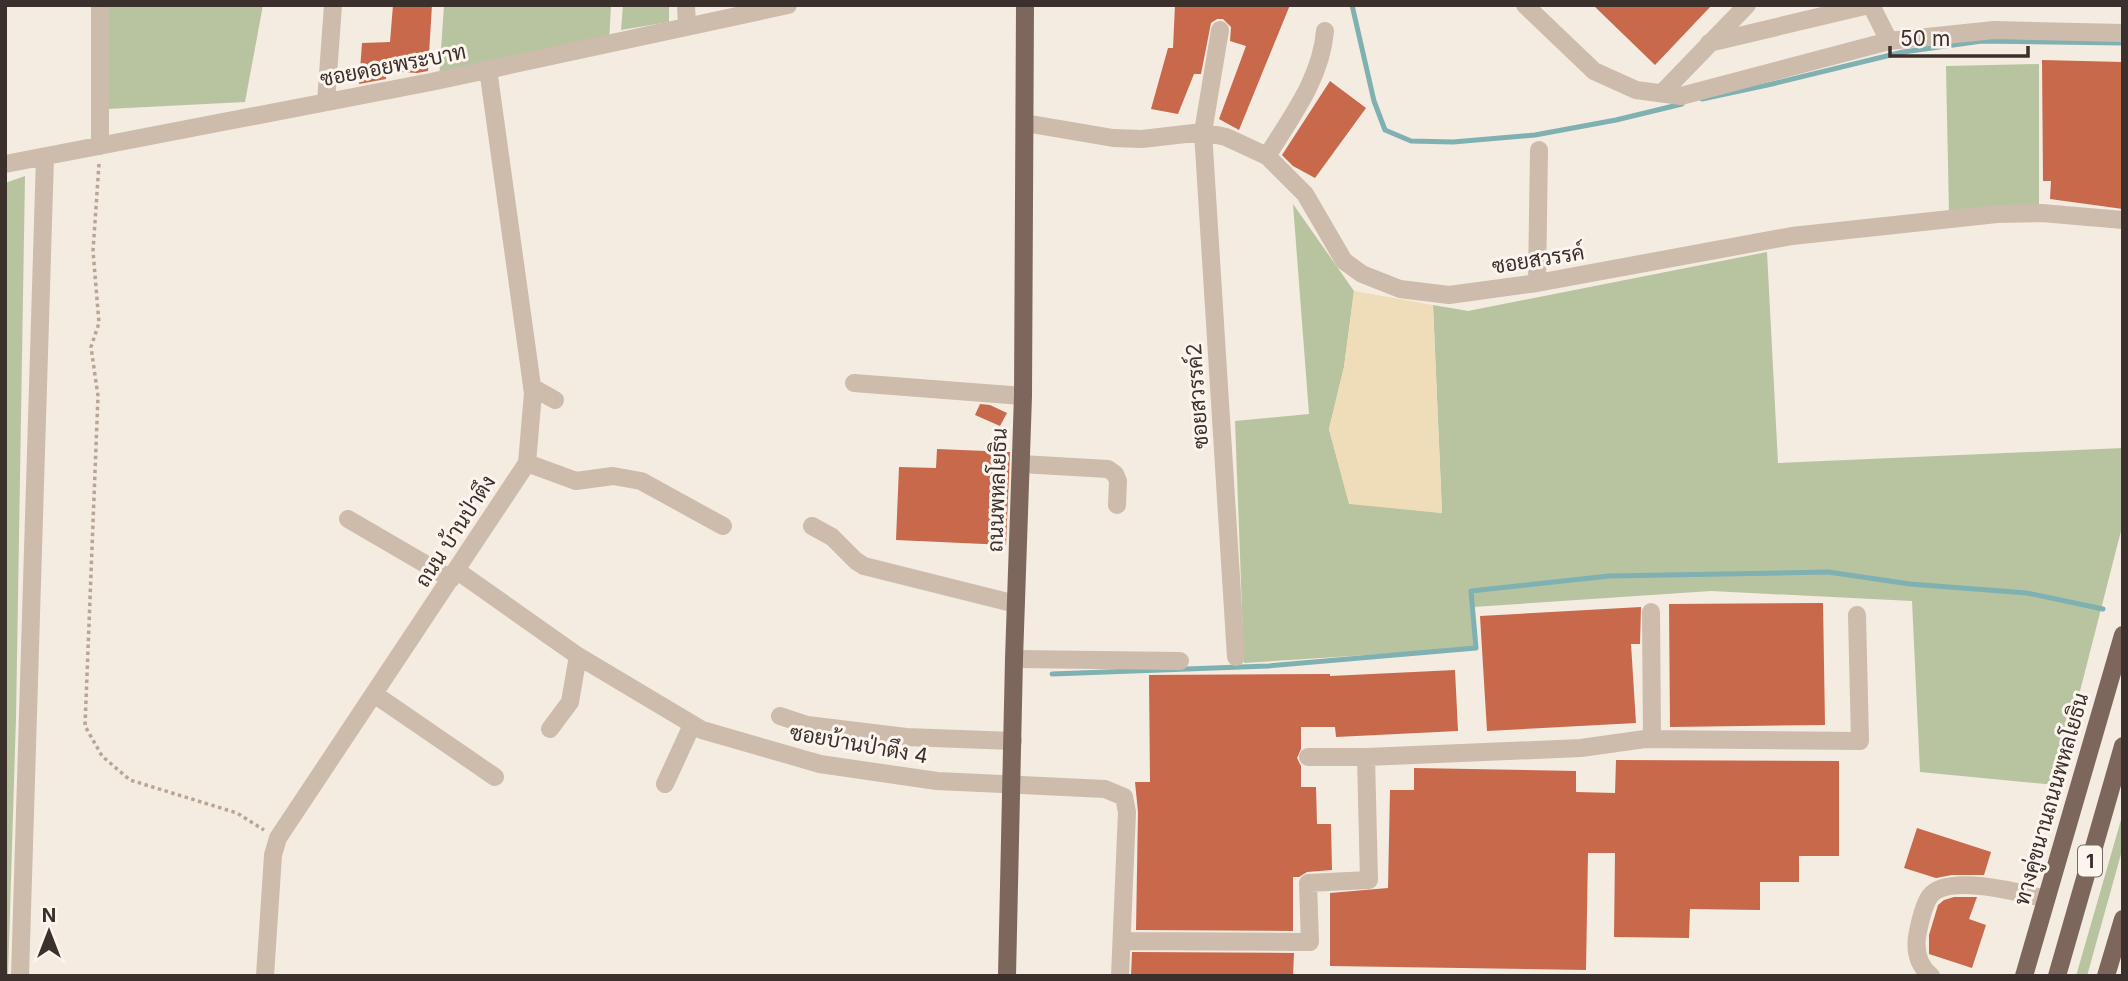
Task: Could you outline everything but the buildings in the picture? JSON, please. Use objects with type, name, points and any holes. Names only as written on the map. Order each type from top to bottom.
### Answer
[{"type":"main road","name":"ถนนพหลโยธิน","points":[[1007,976],[1023,396],[1024,5]]},
{"type":"main road","name":"ทางคู่ขนานถนนพหลโยธิน","points":[[2024,976],[2123,635]]},
{"type":"main road","name":"1","points":[[2057,976],[2123,746]]},
{"type":"main road","points":[[2106,976],[2123,919]]},
{"type":"street","points":[[100,5],[100,146]]},
{"type":"street","points":[[326,102],[333,5]]},
{"type":"street","points":[[687,5],[687,27]]},
{"type":"street","name":"ซอยดอยพระบาท","points":[[5,164],[326,102],[788,5]]},
{"type":"street","points":[[1525,5],[1594,71],[1636,90],[1681,96],[1889,41],[1994,30],[2123,33]]},
{"type":"street","points":[[1662,93],[1748,5]]},
{"type":"street","points":[[1709,43],[1870,5],[1889,41]]},
{"type":"street","name":"ซอยสวรรค์2","points":[[1220,30],[1203,132],[1236,657]]},
{"type":"street","points":[[1267,156],[1315,76],[1324,47],[1325,31]]},
{"type":"street","name":"ถนน บ้านป่าตึง","points":[[265,976],[274,855],[278,838],[527,463],[532,387],[488,69]]},
{"type":"street","name":"ซอยสวรรค์","points":[[1025,123],[1113,138],[1142,139],[1203,132],[1226,137],[1267,156],[1306,194],[1343,261],[1362,274],[1400,289],[1449,295],[1536,283],[1792,236],[1983,215],[2042,213],[2123,219]]},
{"type":"street","points":[[1536,283],[1539,150]]},
{"type":"street","points":[[20,976],[45,157]]},
{"type":"street","points":[[854,383],[1023,396]]},
{"type":"street","points":[[532,387],[555,400]]},
{"type":"street","points":[[527,463],[576,481],[613,476],[641,481],[723,526]]},
{"type":"street","points":[[1021,464],[1108,469],[1115,474],[1118,481],[1117,505]]},
{"type":"street","name":"ซอยบ้านป่าตึง 4","points":[[348,519],[454,574],[578,656],[697,727],[820,764],[937,781],[1105,789],[1124,797],[1127,812],[1122,941]]},
{"type":"street","points":[[812,526],[832,537],[864,566],[1016,604]]},
{"type":"street","points":[[1651,612],[1652,739]]},
{"type":"street","points":[[1308,757],[1581,748],[1652,739],[1860,741],[1857,615]]},
{"type":"street","points":[[550,729],[570,702],[578,656]]},
{"type":"street","points":[[1014,659],[1180,661]]},
{"type":"street","points":[[374,694],[495,777]]},
{"type":"street","points":[[780,716],[807,725],[906,737],[1013,741]]},
{"type":"street","points":[[665,783],[697,727]]},
{"type":"street","points":[[1120,976],[1122,941],[1310,942],[1308,883],[1369,880],[1366,757]]},
{"type":"street","points":[[1930,976],[1924,971],[1915,950],[1918,928],[1930,896],[1941,888],[2003,888],[2046,899]]},
{"type":"path","points":[[100,146],[93,251],[99,323],[91,347],[98,396],[85,726],[102,756],[130,780],[237,813],[278,838]]},
{"type":"green space","points":[[103,5],[263,5],[245,102],[107,109]]},
{"type":"green space","points":[[444,5],[611,5],[609,43],[439,80]]},
{"type":"green space","points":[[623,5],[669,5],[669,22],[621,30]]},
{"type":"green space","points":[[2039,64],[2039,206],[1949,214],[1946,66]]},
{"type":"green space","points":[[25,176],[16,718],[8,976],[5,976],[5,183]]},
{"type":"green space","points":[[1293,204],[1354,291],[1344,367],[1329,429],[1349,503],[1442,513],[1433,305],[1468,311],[1767,252],[1778,463],[2123,448],[2123,523],[2056,785],[1920,772],[1912,601],[1711,591],[1473,607],[1476,648],[1244,663],[1235,421],[1309,414]]},
{"type":"green space","points":[[2123,813],[2123,847],[2087,976],[2076,976]]},
{"type":"sand","points":[[1354,291],[1433,305],[1442,513],[1349,504],[1329,429],[1344,367]]},
{"type":"waterway","points":[[1352,5],[1374,101],[1385,130],[1411,141],[1453,142],[1535,135],[1682,104]]},
{"type":"waterway","points":[[1702,99],[1903,52],[1982,41],[2123,43]]},
{"type":"waterway","points":[[1052,674],[1268,666],[1476,648],[1471,591],[1609,576],[1828,572],[1910,584],[2027,593],[2103,609]]}]
